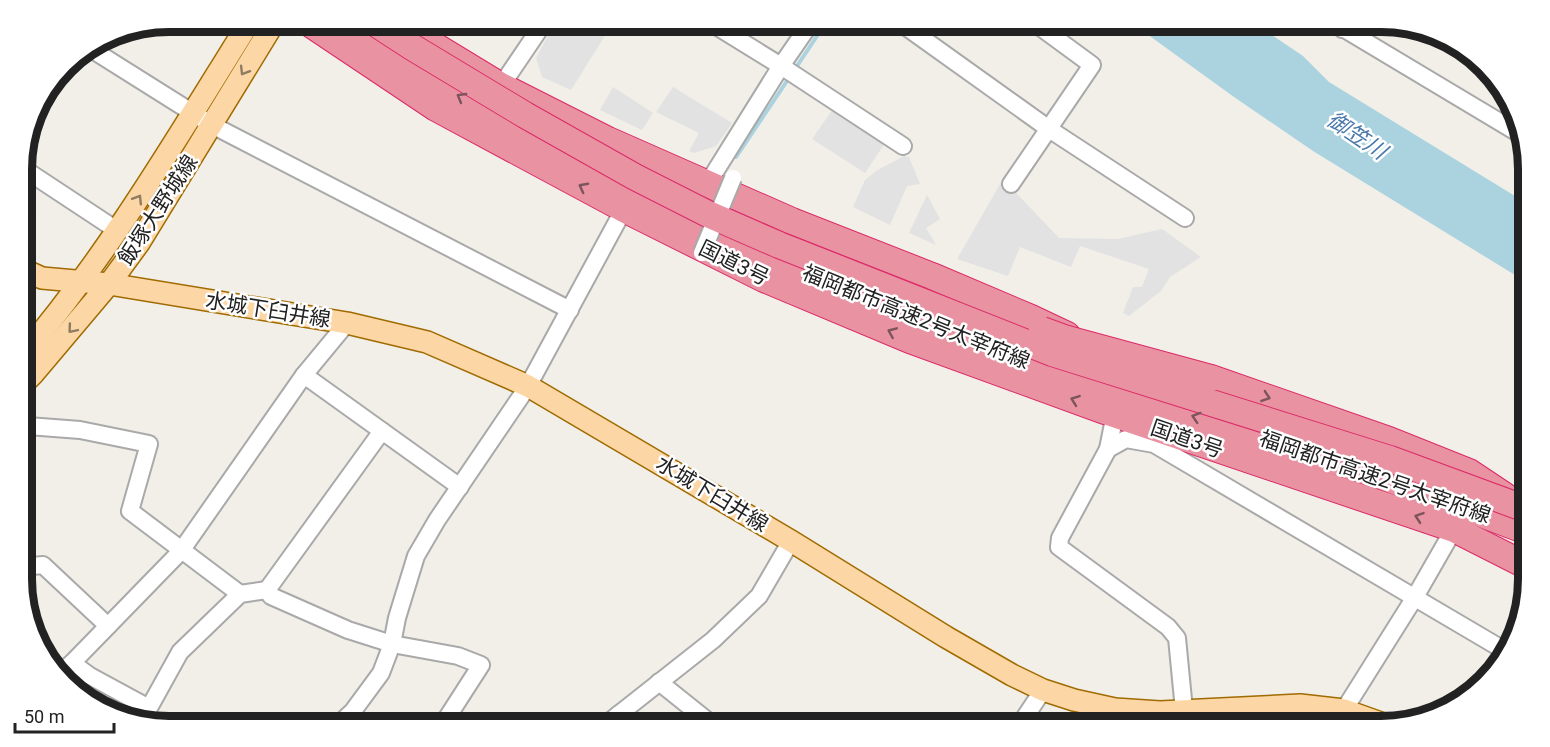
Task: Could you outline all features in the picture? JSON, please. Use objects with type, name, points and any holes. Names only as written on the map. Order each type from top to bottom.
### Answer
[{"type":"highway","name":"国道3号","points":[[322,32],[436,108],[624,209],[764,279],[910,340],[1115,414],[1454,529],[1518,557]]},
{"type":"highway","name":"福岡都市高速2号太宰府線","points":[[356,32],[516,129],[700,228],[911,317],[1045,369],[1384,477],[1518,514]]},
{"type":"highway","name":"福岡都市高速2号太宰府線","points":[[389,32],[525,115],[636,177],[708,214],[779,245],[1052,353],[1390,459],[1518,513]]},
{"type":"highway","name":"国道3号","points":[[412,32],[501,86],[608,140],[720,180],[792,220],[1031,318],[1248,418],[1518,513]]},
{"type":"highway","points":[[608,140],[657,175],[730,214],[925,289],[1064,338],[1211,378],[1389,440],[1469,472],[1518,509]]},
{"type":"main road","name":"飯塚大野城線","points":[[32,345],[51,323],[118,231],[243,32]]},
{"type":"main road","name":"飯塚大野城線","points":[[32,374],[110,284],[139,243],[268,32]]},
{"type":"main road","name":"水城下臼井線","points":[[32,273],[42,278],[110,284],[347,323],[427,342],[528,386],[1012,675],[1043,690],[1074,700],[1114,709],[1167,715]]},
{"type":"main road","name":"水城下臼井線","points":[[1183,715],[1291,705],[1344,710],[1358,715]]},
{"type":"street","points":[[501,86],[538,32]]},
{"type":"street","points":[[726,32],[903,146]]},
{"type":"street","points":[[702,253],[720,180],[781,66],[804,32]]},
{"type":"street","points":[[913,32],[1049,129],[1185,218]]},
{"type":"street","points":[[1011,184],[1092,65],[1047,32]]},
{"type":"street","points":[[1348,32],[1513,130]]},
{"type":"street","points":[[96,52],[212,124],[570,310]]},
{"type":"street","points":[[32,174],[118,231]]},
{"type":"street","points":[[348,716],[381,673],[392,644],[397,618],[416,556],[437,520],[528,386],[624,209]]},
{"type":"street","points":[[66,668],[181,551],[304,375],[347,323]]},
{"type":"street","points":[[304,375],[460,487]]},
{"type":"street","points":[[1115,414],[1108,449],[1060,538],[1059,548],[1168,627],[1177,638],[1174,715]]},
{"type":"street","points":[[32,426],[80,430],[149,444],[130,511],[240,594]]},
{"type":"street","points":[[145,713],[180,652],[240,594],[267,590],[382,431]]},
{"type":"street","points":[[1108,449],[1126,439],[1154,444],[1500,648]]},
{"type":"street","points":[[1344,710],[1415,597],[1454,529]]},
{"type":"street","points":[[619,714],[713,640],[759,596],[791,541]]},
{"type":"street","points":[[32,566],[43,565],[108,626]]},
{"type":"street","points":[[267,590],[271,596],[348,630],[392,644],[458,656],[481,665],[447,716]]},
{"type":"street","points":[[72,663],[144,713]]},
{"type":"street","points":[[659,682],[701,716]]},
{"type":"street","points":[[1026,715],[1043,690]]},
{"type":"shaded area","points":[[550,32],[607,32],[571,90],[542,77],[536,58]]},
{"type":"shaded area","points":[[613,87],[653,113],[642,130],[600,110]]},
{"type":"shaded area","points":[[673,87],[732,123],[716,146],[694,153],[689,151],[699,133],[656,112]]},
{"type":"shaded area","points":[[833,109],[885,143],[865,173],[812,139]]},
{"type":"shaded area","points":[[904,156],[909,157],[920,184],[907,186],[890,225],[853,207],[865,180],[876,171]]},
{"type":"shaded area","points":[[1003,179],[1059,238],[1118,239],[1162,229],[1201,257],[1170,277],[1161,291],[1129,316],[1123,313],[1133,287],[1142,287],[1149,269],[1080,246],[1071,267],[1020,247],[1008,276],[957,259]]},
{"type":"shaded area","points":[[927,195],[940,219],[926,228],[936,245],[909,233]]},
{"type":"water","name":"御笠川","points":[[1144,32],[1267,32],[1303,56],[1329,82],[1518,198],[1518,277],[1313,151]]},
{"type":"waterway","points":[[795,69],[820,32]]},
{"type":"waterway","points":[[736,157],[789,78]]}]
